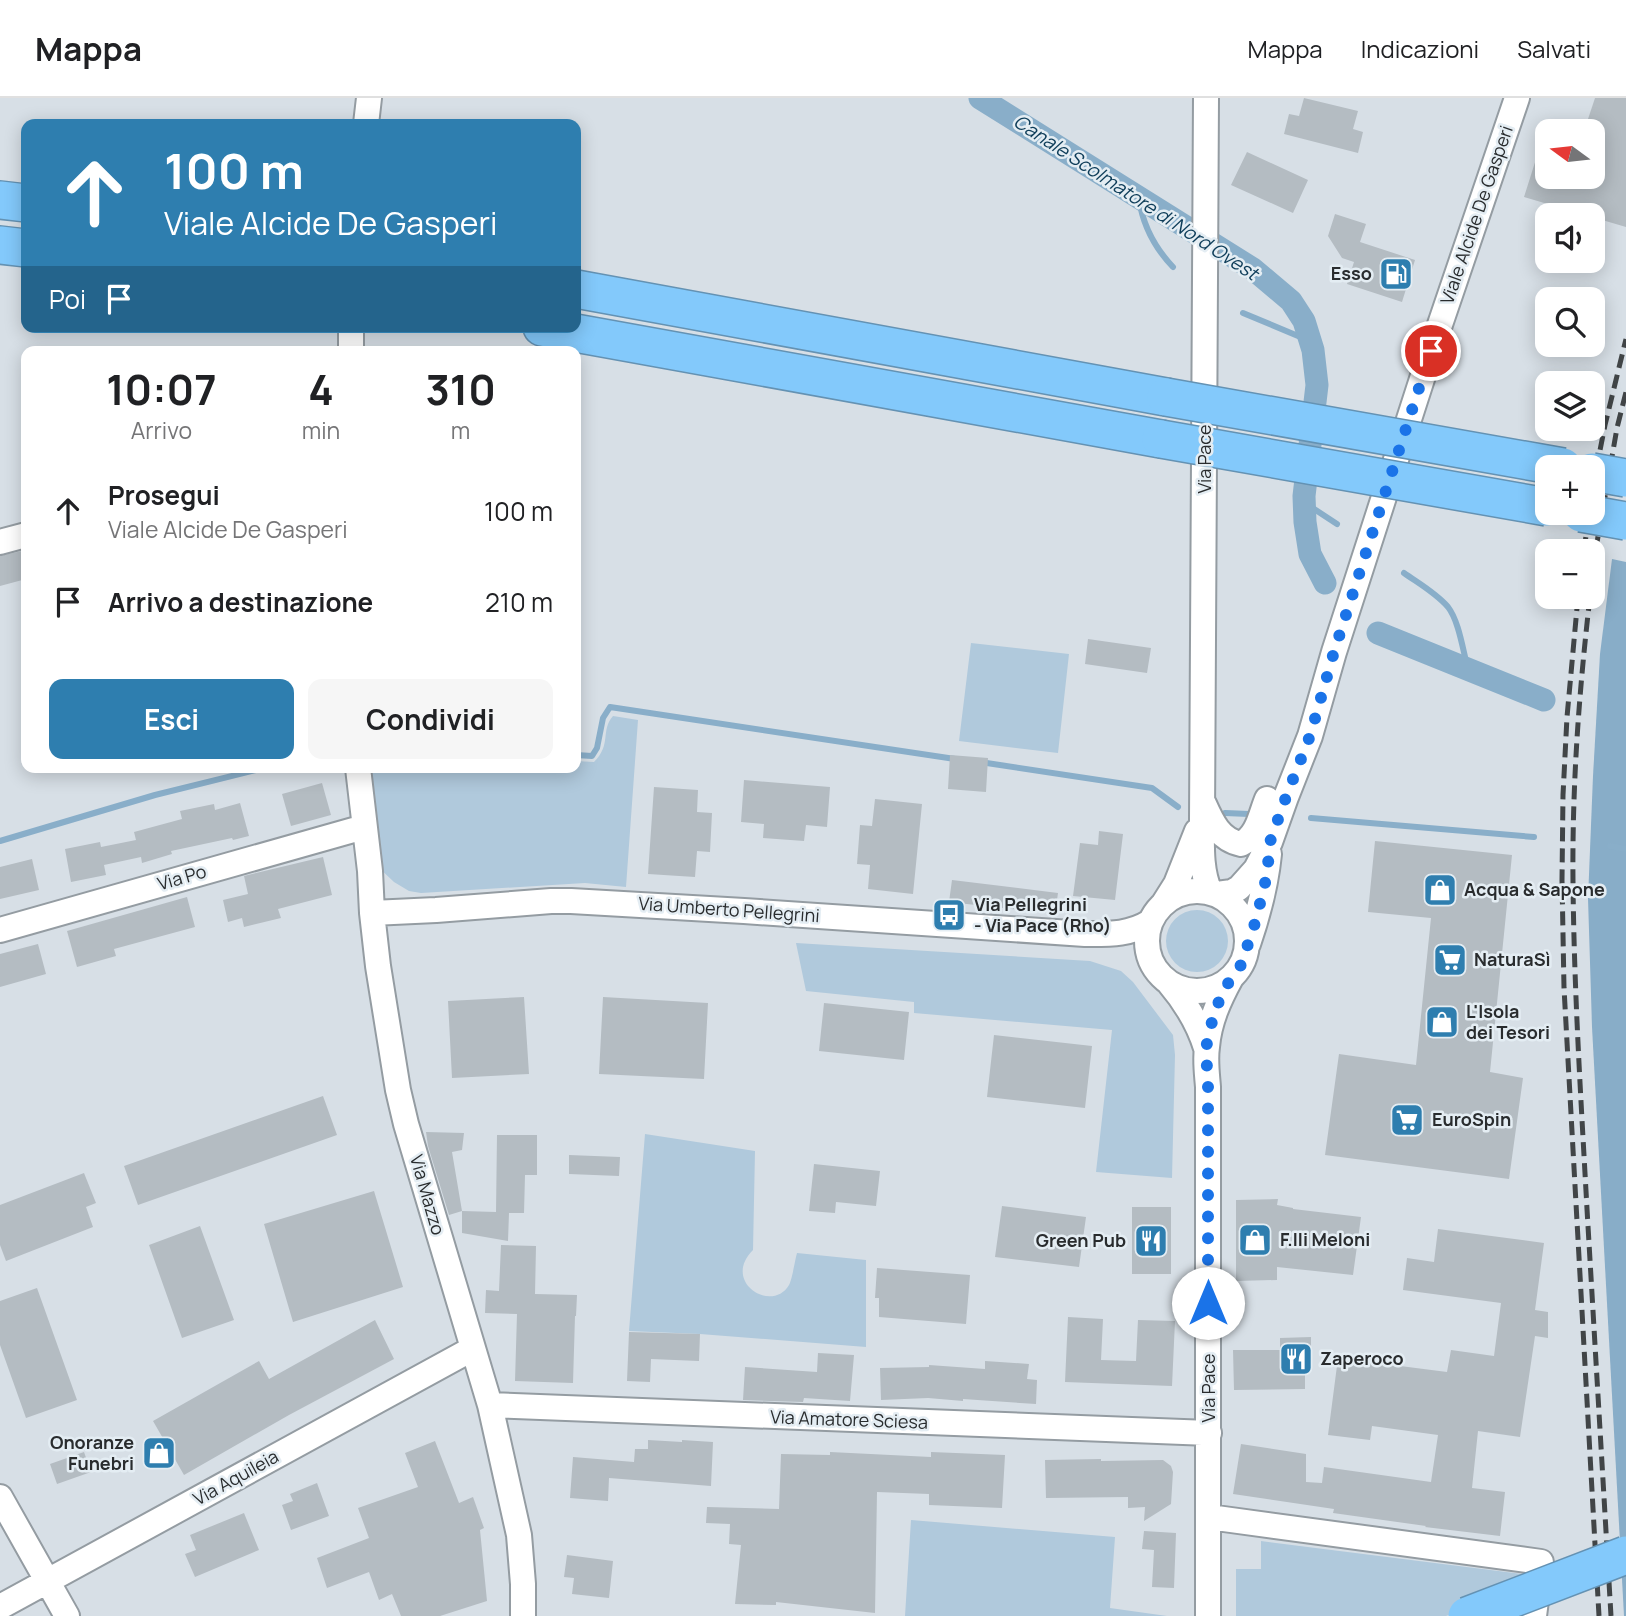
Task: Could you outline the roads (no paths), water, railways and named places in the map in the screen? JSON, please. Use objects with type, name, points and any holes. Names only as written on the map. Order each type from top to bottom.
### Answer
[{"type":"highway","points":[[0,200],[21,202]]},
{"type":"highway","points":[[0,245],[21,247]]},
{"type":"highway","points":[[581,290],[1535,462]]},
{"type":"highway","points":[[575,333],[1535,505]]},
{"type":"highway","points":[[1605,474],[1626,478]]},
{"type":"highway","points":[[1605,517],[1626,521]]},
{"type":"highway","points":[[1467,1616],[1626,1555]]},
{"type":"highway","points":[[1535,1616],[1626,1582]]},
{"type":"street","points":[[367,119],[369,98]]},
{"type":"street","name":"Via Pace","points":[[1206,98],[1202,810],[1205,881],[1213,893]]},
{"type":"street","name":"Viale Alcide De Gasperi","points":[[1213,893],[1231,892],[1246,883],[1270,842],[1288,787],[1301,733],[1334,652],[1431,351],[1517,98]]},
{"type":"street","points":[[0,542],[21,536]]},
{"type":"street","name":"Via Mazzo","points":[[359,773],[378,966],[392,1052],[406,1124],[490,1405],[519,1535],[522,1576],[518,1615]]},
{"type":"street","points":[[1202,810],[1227,839],[1241,844],[1248,840],[1257,828],[1276,784],[1284,779],[1288,787]]},
{"type":"street","name":"Via Pace","points":[[1157,912],[1176,884],[1202,810]]},
{"type":"street","name":"Via Po","points":[[0,930],[364,827]]},
{"type":"street","name":"Viale Alcide De Gasperi","points":[[1247,948],[1267,875],[1270,842]]},
{"type":"street","points":[[1085,934],[1139,929],[1157,912],[1178,894],[1194,890],[1213,893],[1230,903],[1241,916],[1247,948],[1241,965],[1231,978],[1217,987],[1200,991],[1183,990],[1168,982],[1149,958],[1146,946],[1147,933],[1157,912]]},
{"type":"street","name":"Via Umberto Pellegrini","points":[[372,913],[570,901],[1085,934]]},
{"type":"street","points":[[1085,934],[1110,941],[1149,958]]},
{"type":"street","name":"Via Pace","points":[[1206,1049],[1216,1009],[1231,978]]},
{"type":"street","name":"Via Pace","points":[[1168,982],[1194,1016],[1206,1049],[1208,1616]]},
{"type":"street","name":"Via Aquileia","points":[[0,1607],[472,1349]]},
{"type":"street","name":"Via Amatore Sciesa","points":[[490,1405],[1209,1433]]},
{"type":"street","points":[[0,1497],[67,1616]]},
{"type":"street","points":[[1209,1517],[1541,1562],[1535,1616]]},
{"type":"waterway","name":"Canale Scolmatore di Nord Ovest","points":[[980,98],[1253,269],[1291,301],[1304,321],[1313,350],[1317,385],[1304,496],[1305,522],[1310,554],[1325,583]]},
{"type":"waterway","points":[[1139,199],[1150,236],[1173,267]]},
{"type":"waterway","points":[[1243,313],[1310,341]]},
{"type":"waterway","points":[[1305,503],[1337,524]]},
{"type":"waterway","points":[[1404,573],[1448,607],[1458,628],[1468,669]]},
{"type":"waterway","name":"Canale Scolmatore di Nord Ovest","points":[[1378,633],[1544,700]]},
{"type":"waterway","points":[[581,755],[592,756],[597,748],[603,718],[610,707],[955,759]]},
{"type":"waterway","points":[[980,762],[1152,788],[1178,807]]},
{"type":"waterway","points":[[0,841],[155,795],[244,773]]},
{"type":"waterway","points":[[1225,813],[1249,814]]},
{"type":"waterway","points":[[1311,818],[1534,837]]},
{"type":"waterway","points":[[1610,846],[1626,849]]},
{"type":"railway","points":[[1599,455],[1626,339]]},
{"type":"railway","points":[[1598,539],[1626,392]]},
{"type":"railway","points":[[1586,539],[1587,525]]},
{"type":"railway","points":[[1577,609],[1563,795],[1564,988],[1599,1616]]},
{"type":"railway","points":[[1589,609],[1575,774],[1574,923],[1580,1086],[1611,1616]]},
{"type":"place","name":"Esso","points":[[1396,274]]},
{"type":"place","name":"Acqua & Sapone","points":[[1440,890]]},
{"type":"place","name":"Via Pellegrini - Via Pace (Rho)","points":[[949,915]]},
{"type":"place","name":"NaturaSì","points":[[1450,960]]},
{"type":"place","name":"L'Isola dei Tesori","points":[[1442,1022]]},
{"type":"place","name":"EuroSpin","points":[[1407,1120]]},
{"type":"place","name":"F.lli Meloni","points":[[1255,1240]]},
{"type":"place","name":"Green Pub","points":[[1151,1241]]},
{"type":"place","name":"Zaperoco","points":[[1296,1359]]},
{"type":"place","name":"Onoranze Funebri","points":[[159,1453]]}]
